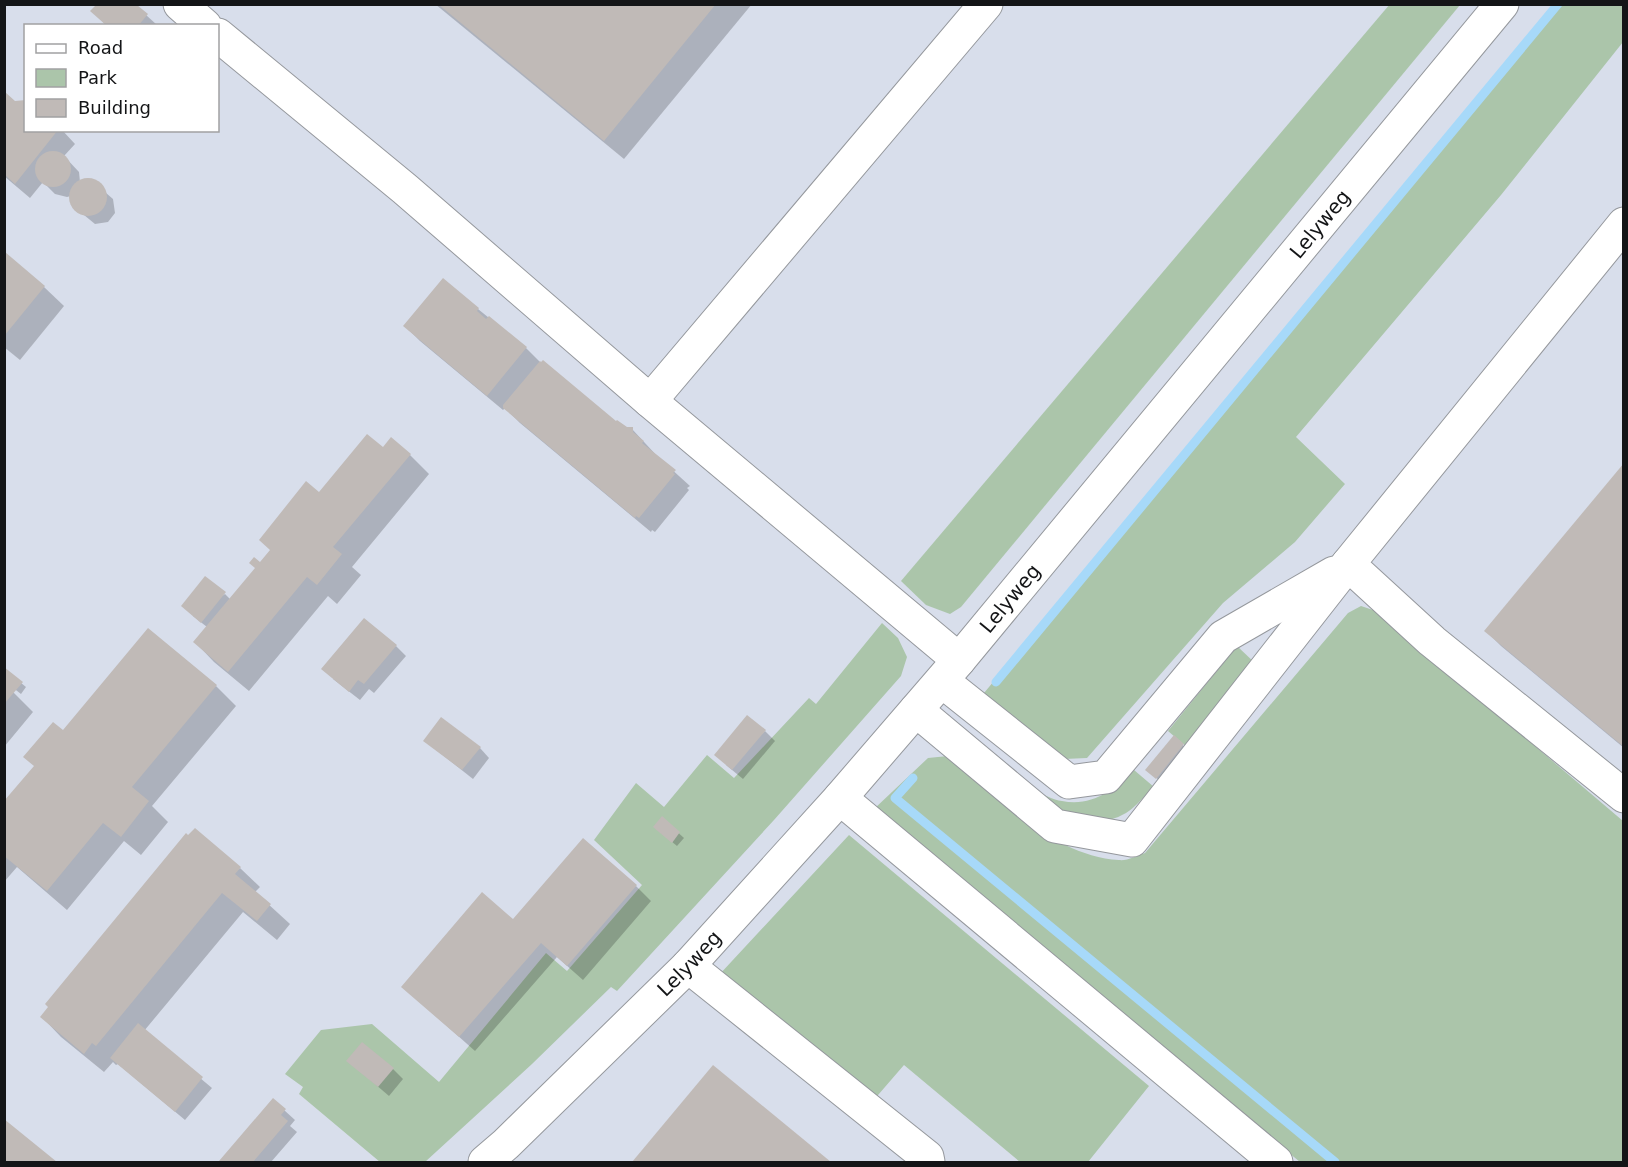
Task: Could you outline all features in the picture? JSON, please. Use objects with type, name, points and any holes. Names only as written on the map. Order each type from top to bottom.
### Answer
[{"type":"street","points":[[180,4],[204,24]]},
{"type":"street","points":[[650,401],[986,4]]},
{"type":"street","name":"Lelyweg","points":[[485,1162],[688,966],[840,798],[951,671],[1502,4]]},
{"type":"street","points":[[219,36],[405,189],[650,401],[951,671],[1069,782],[1106,777],[1223,637],[1348,564]]},
{"type":"street","points":[[916,710],[1054,826],[1132,840],[1348,564],[1623,224]]},
{"type":"street","points":[[1348,564],[1432,641],[1623,796]]},
{"type":"street","points":[[840,798],[1276,1162]]},
{"type":"street","points":[[688,966],[927,1157],[928,1162]]},
{"type":"shaded area","points":[[5,5],[1623,5],[1623,1162],[5,1162]]},
{"type":"green space","points":[[1390,4],[1460,5],[961,607],[950,614],[926,605],[901,581]]},
{"type":"green space","points":[[1558,5],[1623,5],[1623,42],[1501,195],[1296,437],[1345,484],[1295,542],[1223,603],[1087,758],[1064,759],[1001,713],[984,693]]},
{"type":"green space","points":[[1361,606],[1376,611],[1623,821],[1623,1162],[1300,1162],[874,809],[928,758],[948,756],[1027,822],[1071,848],[1095,856],[1119,860],[1145,853],[1348,613]]},
{"type":"green space","points":[[882,623],[898,638],[907,657],[901,676],[774,820],[617,991],[611,987],[532,1064],[425,1162],[380,1162],[299,1094],[303,1087],[285,1074],[321,1030],[372,1024],[439,1082],[546,953],[567,971],[642,885],[594,840],[636,783],[664,807],[707,755],[734,778],[809,698],[816,704]]},
{"type":"green space","points":[[1237,646],[1257,665],[1188,748],[1168,731]]},
{"type":"green space","points":[[1134,770],[1154,787],[1130,810],[1113,819],[1089,821],[1078,818],[1067,814],[1035,791],[1059,800],[1083,802],[1110,790]]},
{"type":"green space","points":[[849,835],[1149,1086],[1088,1162],[1020,1162],[904,1065],[872,1102],[719,975]]},
{"type":"building","points":[[438,4],[716,4],[604,141]]},
{"type":"building","points":[[96,5],[137,5],[148,14],[140,24],[105,24],[90,11]]},
{"type":"building","points":[[5,92],[15,101],[24,100],[24,132],[56,132],[15,184],[5,175]]},
{"type":"building","points":[[53,151],[66,156],[71,169],[66,182],[53,187],[40,182],[35,169],[40,156]]},
{"type":"building","points":[[88,178],[101,184],[107,197],[101,210],[88,216],[75,210],[69,197],[75,184]]},
{"type":"building","points":[[5,252],[45,286],[5,335]]},
{"type":"building","points":[[443,278],[479,308],[477,311],[486,319],[489,316],[527,347],[487,396],[403,326]]},
{"type":"building","points":[[543,360],[616,421],[627,427],[633,427],[633,432],[644,441],[642,443],[676,470],[639,518],[636,516],[635,518],[503,408],[503,405]]},
{"type":"building","points":[[367,434],[383,447],[391,437],[411,454],[333,547],[342,554],[317,585],[307,577],[228,672],[193,642],[255,568],[249,563],[254,557],[260,562],[270,550],[259,540],[306,481],[319,492]]},
{"type":"building","points":[[1624,463],[1624,747],[1484,631]]},
{"type":"building","points":[[205,576],[226,592],[201,623],[181,606]]},
{"type":"building","points":[[364,618],[397,645],[364,684],[358,680],[349,692],[321,669]]},
{"type":"building","points":[[148,628],[217,685],[132,787],[149,801],[121,837],[103,823],[47,891],[4,856],[4,801],[34,766],[23,757],[53,722],[63,730]]},
{"type":"building","points":[[4,667],[23,682],[4,704]]},
{"type":"building","points":[[747,715],[766,730],[732,770],[714,755]]},
{"type":"building","points":[[441,717],[481,747],[462,770],[423,741]]},
{"type":"building","points":[[1174,735],[1184,744],[1156,779],[1145,770]]},
{"type":"building","points":[[662,816],[680,832],[672,843],[653,827]]},
{"type":"building","points":[[195,828],[241,867],[235,874],[271,904],[257,921],[222,893],[96,1046],[92,1043],[84,1054],[40,1017],[48,1007],[45,1004],[186,833],[188,835]]},
{"type":"building","points":[[583,838],[637,885],[567,966],[541,943],[459,1037],[401,987],[482,892],[513,919]]},
{"type":"building","points":[[138,1023],[203,1077],[175,1112],[110,1058]]},
{"type":"building","points":[[362,1042],[394,1068],[378,1087],[346,1061]]},
{"type":"building","points":[[713,1065],[831,1162],[632,1162]]},
{"type":"building","points":[[273,1098],[286,1109],[281,1115],[288,1121],[253,1162],[219,1161]]},
{"type":"building","points":[[4,1119],[57,1162],[4,1162]]},
{"type":"waterway","points":[[996,682],[1558,4]]},
{"type":"waterway","points":[[913,778],[895,798],[1335,1162]]}]
